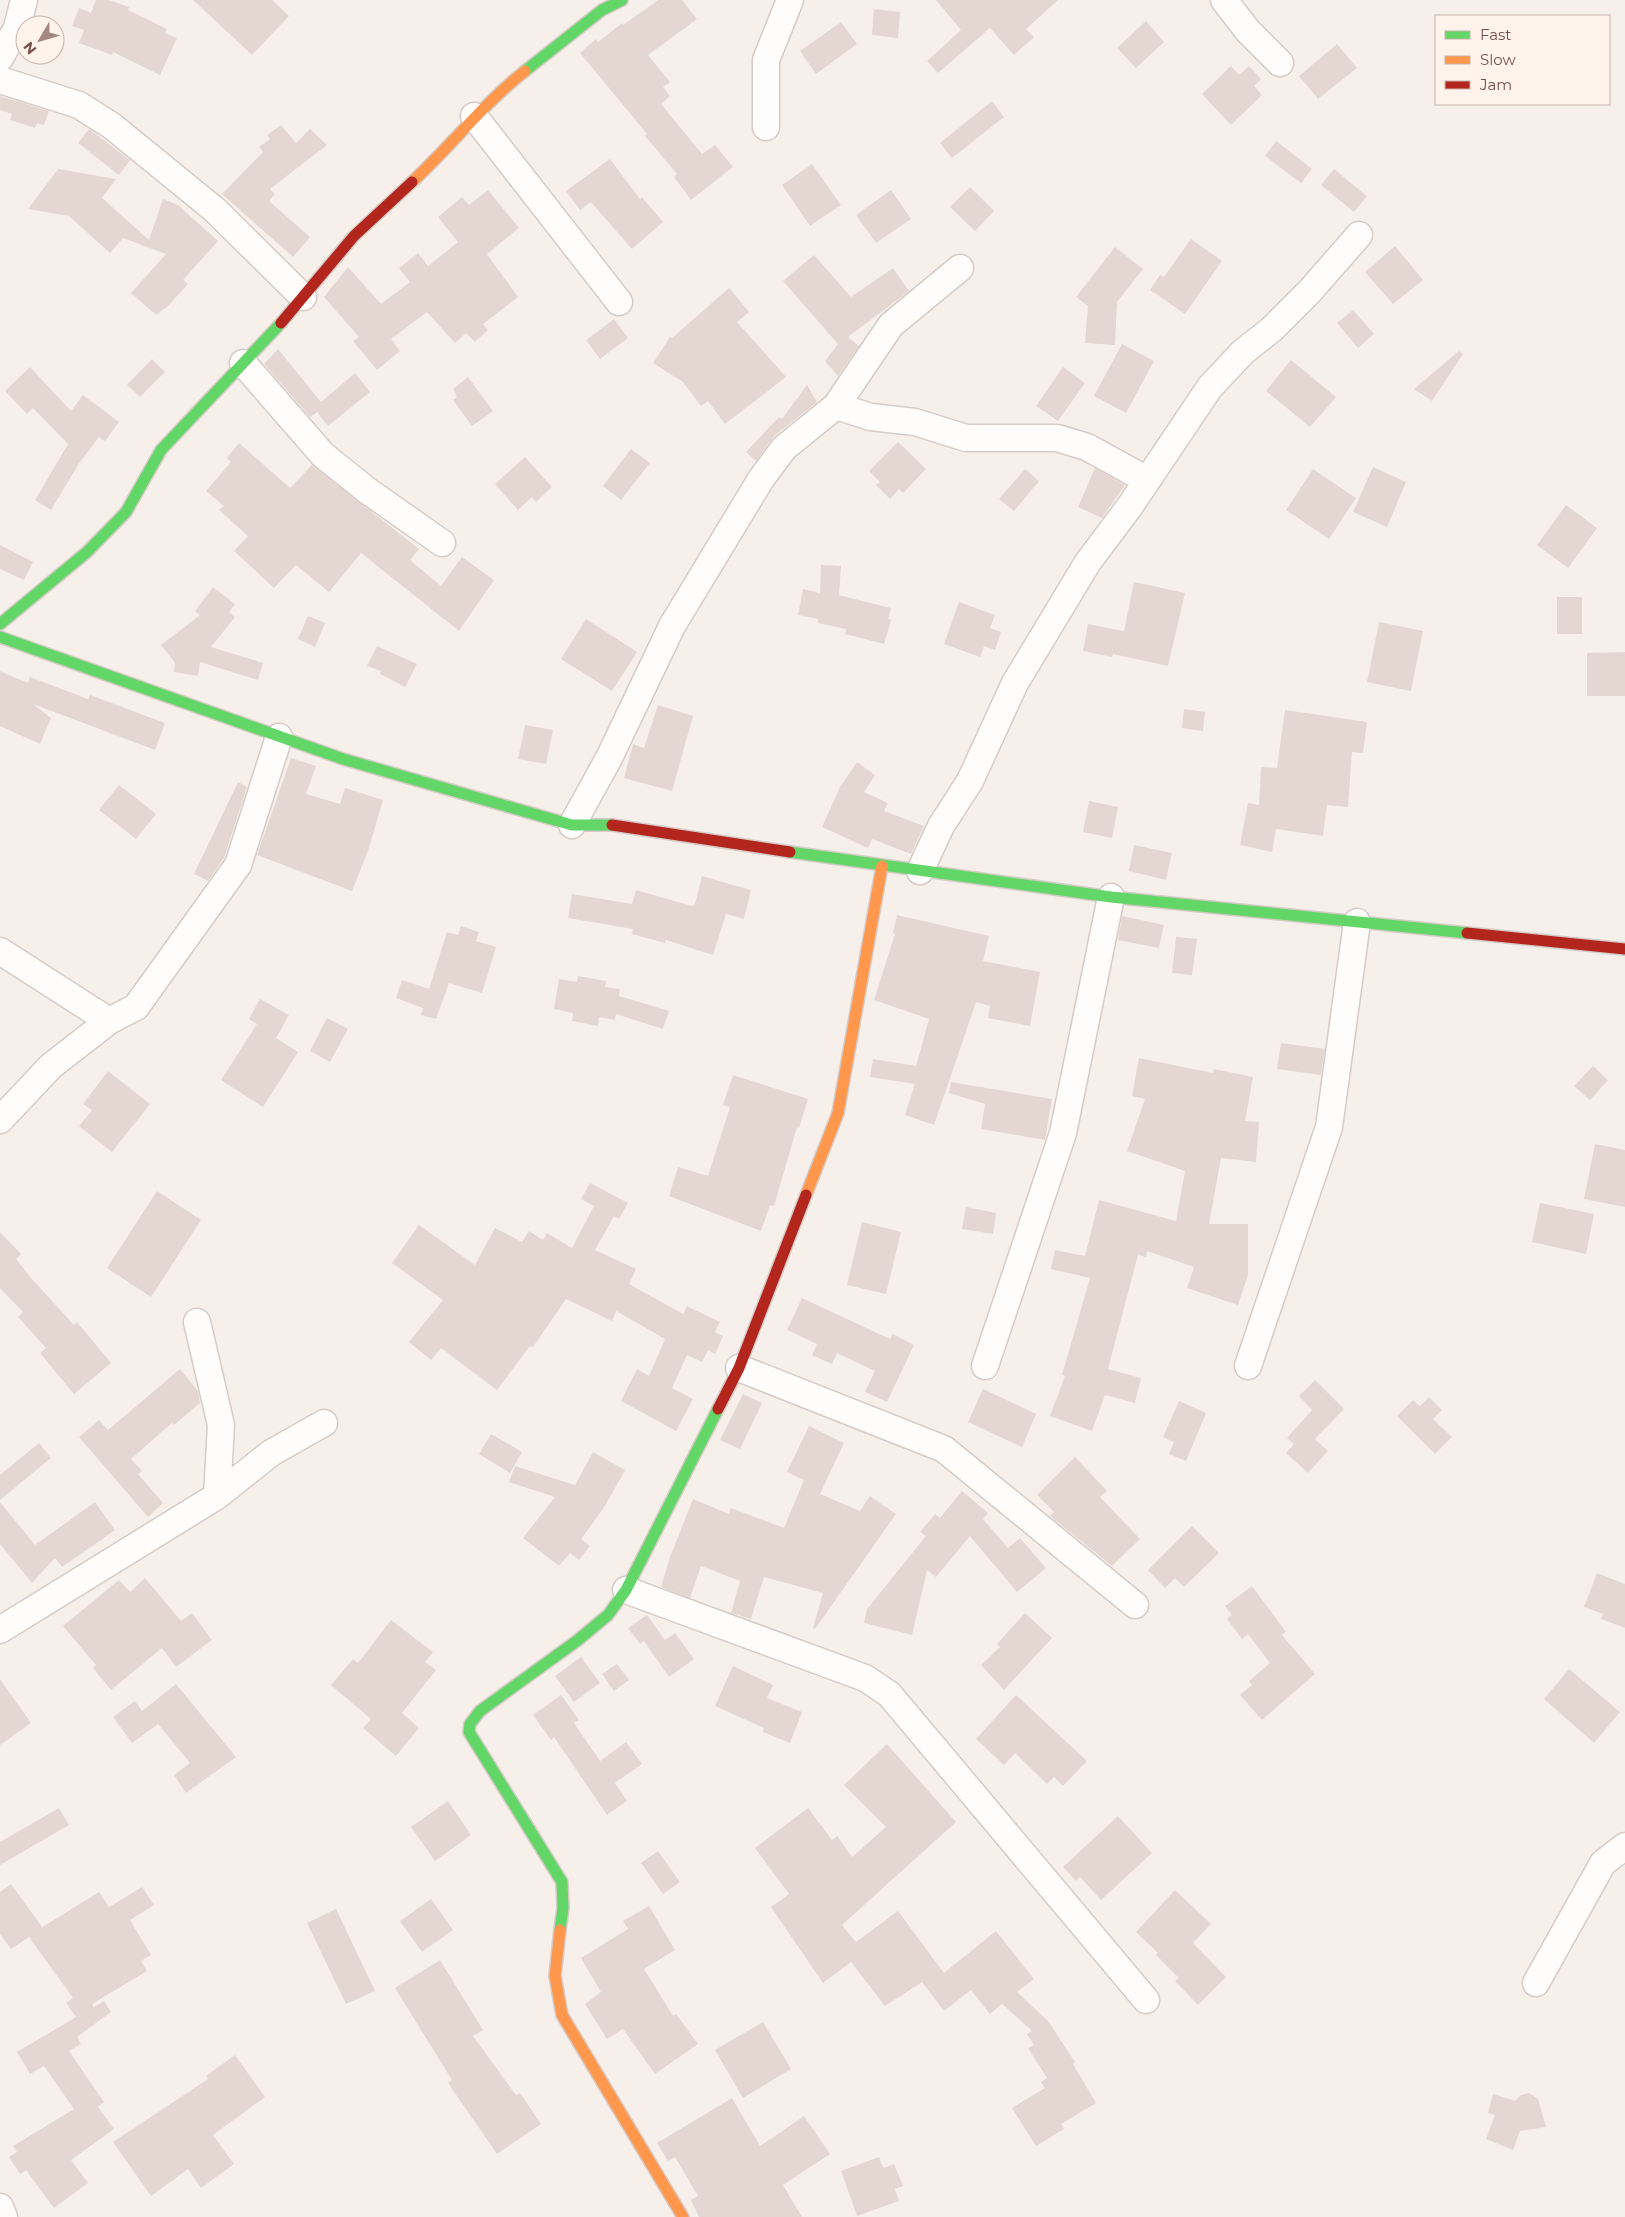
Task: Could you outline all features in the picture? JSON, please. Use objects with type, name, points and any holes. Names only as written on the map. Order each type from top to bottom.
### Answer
[{"type":"street","points":[[0,58],[17,28],[24,0]]},
{"type":"street","points":[[0,624],[87,552],[126,512],[161,450],[304,297],[354,236],[438,158],[474,116],[508,84],[602,10],[622,0]]},
{"type":"street","points":[[766,127],[766,60],[790,0]]},
{"type":"street","points":[[1224,0],[1248,31],[1280,63]]},
{"type":"street","points":[[0,80],[79,105],[112,126],[215,210],[304,297]]},
{"type":"street","points":[[474,116],[619,302]]},
{"type":"street","points":[[920,871],[941,826],[970,780],[1015,684],[1088,562],[1148,480],[1210,387],[1243,352],[1272,329],[1310,291],[1359,235]]},
{"type":"street","points":[[572,825],[609,758],[672,626],[761,479],[784,448],[836,406],[891,326],[960,268]]},
{"type":"street","points":[[243,362],[323,455],[368,491],[442,543]]},
{"type":"street","points":[[836,406],[871,417],[915,422],[966,438],[1058,438],[1087,448],[1148,480]]},
{"type":"street","points":[[0,637],[279,738],[343,759],[572,825],[604,824],[882,866],[1111,897],[1625,949]]},
{"type":"street","points":[[0,1120],[51,1066],[109,1021],[136,1007],[238,866],[279,738]]},
{"type":"street","points":[[683,2217],[562,2015],[555,1976],[563,1908],[562,1882],[469,1732],[470,1724],[480,1711],[578,1640],[608,1615],[626,1590],[739,1368],[838,1113],[882,866]]},
{"type":"street","points":[[985,1366],[1063,1133],[1111,897]]},
{"type":"street","points":[[1248,1366],[1328,1127],[1357,922]]},
{"type":"street","points":[[0,951],[109,1021]]},
{"type":"street","points":[[197,1322],[221,1426],[217,1496]]},
{"type":"street","points":[[739,1368],[944,1448],[1135,1605]]},
{"type":"street","points":[[0,1630],[217,1496],[271,1453],[324,1422]]},
{"type":"street","points":[[626,1590],[865,1678],[889,1694],[1146,2000]]},
{"type":"street","points":[[1536,1983],[1602,1863],[1625,1846]]},
{"type":"street","points":[[0,2207],[4,2217]]},
{"type":"building","points":[[96,0],[109,0],[129,7],[128,10],[167,29],[165,33],[177,38],[160,75],[113,52],[112,55],[79,43],[84,30],[72,26],[79,8],[91,13]]},
{"type":"building","points":[[193,0],[272,0],[289,16],[252,55]]},
{"type":"building","points":[[658,0],[682,0],[697,19],[648,55],[670,82],[663,87],[670,96],[661,104],[702,154],[715,145],[733,167],[691,200],[674,177],[677,174],[645,136],[647,134],[580,53],[596,39],[598,42],[622,23],[623,25]]},
{"type":"building","points":[[936,0],[1058,0],[1026,29],[1034,37],[1014,55],[990,28],[938,73],[927,61],[961,30]]},
{"type":"building","points":[[874,9],[900,12],[898,38],[872,35]]},
{"type":"building","points":[[1146,21],[1164,42],[1136,68],[1117,48]]},
{"type":"building","points":[[841,22],[857,44],[816,74],[800,51]]},
{"type":"building","points":[[1337,44],[1357,68],[1318,99],[1299,76]]},
{"type":"building","points":[[1231,66],[1239,75],[1249,66],[1261,79],[1254,86],[1262,95],[1231,125],[1202,94]]},
{"type":"building","points":[[0,96],[49,111],[44,125],[37,123],[35,128],[10,120],[12,114],[0,110]]},
{"type":"building","points":[[992,101],[1004,117],[952,158],[940,143]]},
{"type":"building","points":[[281,125],[296,143],[310,129],[327,145],[270,189],[275,194],[269,201],[310,237],[293,257],[222,194],[263,152],[259,147],[270,139],[267,135]]},
{"type":"building","points":[[89,129],[130,160],[119,175],[78,143]]},
{"type":"building","points":[[1276,141],[1312,169],[1301,183],[1265,156]]},
{"type":"building","points":[[610,159],[640,199],[642,197],[663,222],[632,249],[591,202],[580,210],[566,191]]},
{"type":"building","points":[[812,164],[841,205],[810,226],[782,185]]},
{"type":"building","points":[[58,169],[116,179],[102,198],[149,240],[163,199],[178,205],[218,241],[183,280],[188,284],[168,306],[156,315],[131,293],[166,254],[123,238],[110,253],[69,216],[28,209]]},
{"type":"building","points":[[1334,169],[1367,196],[1354,212],[1321,185]]},
{"type":"building","points":[[970,187],[994,211],[975,231],[950,207]]},
{"type":"building","points":[[488,190],[519,228],[487,254],[518,297],[483,324],[488,330],[475,342],[466,333],[455,343],[427,312],[391,339],[400,351],[377,370],[353,341],[359,337],[324,297],[348,267],[381,304],[410,282],[399,268],[418,253],[428,266],[458,242],[438,217],[462,197],[469,205]]},
{"type":"building","points":[[891,190],[911,219],[876,243],[856,215]]},
{"type":"building","points":[[1191,239],[1222,261],[1185,314],[1150,290],[1160,275],[1164,277]]},
{"type":"building","points":[[1395,246],[1423,280],[1393,304],[1365,272]]},
{"type":"building","points":[[1115,247],[1143,269],[1117,302],[1115,345],[1085,343],[1088,306],[1076,297]]},
{"type":"building","points":[[814,255],[851,297],[893,268],[909,291],[848,337],[859,346],[838,376],[825,361],[838,344],[783,281]]},
{"type":"building","points":[[729,288],[749,312],[737,322],[786,377],[725,424],[708,401],[701,406],[683,382],[653,363],[670,337],[672,338]]},
{"type":"building","points":[[1353,310],[1374,334],[1358,348],[1337,323]]},
{"type":"building","points":[[614,319],[628,338],[600,359],[586,340]]},
{"type":"building","points":[[1122,344],[1154,361],[1126,413],[1094,396]]},
{"type":"building","points":[[278,349],[321,402],[355,373],[370,392],[328,426],[317,412],[310,417],[264,364]]},
{"type":"building","points":[[1459,351],[1463,354],[1432,401],[1414,389]]},
{"type":"building","points":[[152,359],[165,372],[140,397],[127,385]]},
{"type":"building","points":[[1291,360],[1336,397],[1310,427],[1266,391]]},
{"type":"building","points":[[30,367],[71,411],[83,395],[119,422],[105,441],[99,437],[78,465],[51,510],[35,500],[68,444],[33,408],[27,414],[5,391]]},
{"type":"building","points":[[1063,367],[1085,383],[1058,421],[1036,406]]},
{"type":"building","points":[[468,377],[493,411],[472,426],[453,400],[457,397],[453,389]]},
{"type":"building","points":[[807,385],[817,402],[774,436],[756,461],[746,452],[779,417],[782,419]]},
{"type":"building","points":[[898,442],[926,469],[903,493],[899,489],[890,499],[876,485],[880,482],[869,471]]},
{"type":"building","points":[[239,443],[290,488],[312,465],[419,549],[410,560],[441,586],[462,557],[494,580],[459,631],[361,553],[329,592],[296,565],[274,588],[234,551],[248,536],[219,510],[224,506],[206,491],[231,462],[227,458]]},
{"type":"building","points":[[631,449],[650,463],[621,500],[603,486]]},
{"type":"building","points":[[525,457],[552,487],[536,502],[532,497],[518,510],[495,484]]},
{"type":"building","points":[[1373,467],[1406,482],[1387,527],[1353,512]]},
{"type":"building","points":[[1095,468],[1125,485],[1102,518],[1078,507]]},
{"type":"building","points":[[1025,469],[1039,481],[1014,511],[999,499]]},
{"type":"building","points":[[1313,469],[1356,498],[1329,539],[1286,510]]},
{"type":"building","points":[[1566,505],[1597,528],[1568,568],[1537,545]]},
{"type":"building","points":[[0,545],[33,562],[24,580],[0,569]]},
{"type":"building","points":[[821,565],[841,566],[839,595],[891,608],[888,619],[891,620],[884,644],[845,634],[846,629],[818,623],[818,619],[798,615],[803,589],[820,593]]},
{"type":"building","points":[[1134,582],[1185,593],[1168,666],[1113,654],[1112,657],[1083,651],[1088,624],[1124,631]]},
{"type":"building","points":[[213,587],[235,604],[229,612],[235,617],[211,647],[263,663],[258,680],[200,662],[198,676],[174,672],[175,663],[161,645],[200,615],[195,611]]},
{"type":"building","points":[[1557,597],[1582,597],[1582,634],[1557,634]]},
{"type":"building","points":[[959,602],[995,615],[990,628],[1001,632],[995,650],[984,646],[980,657],[944,644]]},
{"type":"building","points":[[308,616],[325,623],[315,647],[298,639]]},
{"type":"building","points":[[586,619],[637,652],[612,691],[561,659]]},
{"type":"building","points":[[1379,622],[1423,631],[1411,691],[1367,682]]},
{"type":"building","points":[[377,646],[417,664],[405,687],[380,674],[381,671],[367,666]]},
{"type":"building","points":[[1625,652],[1625,696],[1587,696],[1587,653]]},
{"type":"building","points":[[0,671],[28,683],[30,677],[88,699],[90,695],[165,723],[155,750],[33,704],[51,718],[40,744],[0,726]]},
{"type":"building","points":[[658,705],[693,716],[672,791],[624,778],[633,744],[644,748]]},
{"type":"building","points":[[1184,709],[1205,712],[1203,731],[1182,728]]},
{"type":"building","points":[[1285,710],[1367,722],[1363,753],[1352,752],[1348,807],[1327,805],[1323,836],[1276,829],[1272,852],[1240,845],[1248,803],[1259,805],[1261,767],[1277,768]]},
{"type":"building","points":[[525,725],[553,730],[546,764],[518,759]]},
{"type":"building","points":[[291,758],[316,766],[306,794],[340,804],[345,788],[383,800],[368,851],[352,891],[257,855]]},
{"type":"building","points":[[857,762],[875,775],[864,792],[888,803],[884,811],[924,826],[911,854],[872,839],[868,848],[822,827],[840,787]]},
{"type":"building","points":[[238,782],[247,787],[224,858],[208,881],[194,874]]},
{"type":"building","points":[[119,785],[156,814],[136,839],[99,810]]},
{"type":"building","points":[[1089,801],[1118,807],[1112,838],[1083,832]]},
{"type":"building","points":[[1134,845],[1172,853],[1166,880],[1129,871]]},
{"type":"building","points":[[702,876],[751,890],[744,919],[726,914],[713,955],[666,940],[665,943],[632,934],[633,929],[568,918],[572,894],[632,904],[636,890],[692,906],[695,904]]},
{"type":"building","points":[[897,915],[989,936],[983,961],[1040,972],[1030,1026],[988,1018],[990,1006],[976,1002],[934,1125],[905,1115],[915,1084],[870,1077],[873,1059],[916,1066],[929,1019],[874,1000],[895,934],[893,933]]},
{"type":"building","points":[[1122,916],[1164,925],[1159,948],[1118,940]]},
{"type":"building","points":[[461,926],[479,932],[476,941],[496,947],[482,993],[449,983],[436,1019],[421,1015],[423,1008],[396,998],[402,980],[429,989],[447,932],[458,935]]},
{"type":"building","points":[[1176,937],[1197,939],[1192,975],[1172,973]]},
{"type":"building","points":[[578,976],[606,981],[605,987],[620,989],[619,996],[669,1011],[663,1029],[616,1014],[615,1020],[599,1017],[598,1026],[572,1021],[573,1013],[554,1009],[559,979],[577,982]]},
{"type":"building","points":[[260,999],[289,1015],[276,1038],[298,1052],[263,1107],[221,1080],[257,1024],[249,1019]]},
{"type":"building","points":[[327,1018],[348,1029],[330,1062],[310,1051]]},
{"type":"building","points":[[1281,1043],[1325,1049],[1321,1075],[1277,1069]]},
{"type":"building","points":[[1139,1058],[1213,1073],[1214,1069],[1253,1077],[1245,1121],[1259,1122],[1256,1162],[1221,1158],[1209,1224],[1248,1224],[1248,1275],[1238,1305],[1187,1288],[1194,1267],[1147,1251],[1146,1257],[1138,1255],[1108,1369],[1141,1378],[1135,1403],[1105,1395],[1092,1431],[1050,1416],[1065,1376],[1062,1375],[1090,1278],[1051,1269],[1055,1250],[1085,1256],[1099,1200],[1176,1221],[1185,1171],[1127,1151],[1145,1099],[1132,1096]]},
{"type":"building","points":[[1593,1066],[1608,1080],[1590,1100],[1574,1086]]},
{"type":"building","points":[[108,1071],[150,1104],[112,1152],[79,1126],[92,1110],[83,1104]]},
{"type":"building","points":[[733,1075],[808,1099],[799,1128],[797,1127],[774,1206],[770,1205],[761,1231],[669,1196],[678,1167],[708,1176],[730,1107],[723,1105]]},
{"type":"building","points":[[951,1082],[1052,1099],[1045,1140],[981,1129],[985,1104],[949,1093]]},
{"type":"building","points":[[1595,1144],[1625,1150],[1625,1207],[1584,1199]]},
{"type":"building","points":[[590,1183],[628,1203],[619,1219],[614,1216],[595,1250],[636,1269],[629,1284],[683,1314],[687,1306],[720,1322],[715,1332],[723,1336],[715,1354],[708,1350],[702,1362],[687,1355],[672,1388],[693,1399],[676,1431],[621,1401],[637,1369],[649,1376],[665,1339],[616,1311],[612,1321],[566,1299],[533,1347],[530,1346],[497,1390],[441,1348],[431,1360],[409,1342],[443,1300],[392,1263],[419,1225],[475,1265],[495,1228],[522,1242],[529,1231],[543,1240],[547,1233],[572,1248],[594,1206],[581,1199]]},
{"type":"building","points":[[157,1191],[201,1220],[151,1297],[107,1268]]},
{"type":"building","points":[[1540,1203],[1594,1214],[1586,1254],[1532,1242]]},
{"type":"building","points":[[966,1207],[996,1213],[993,1234],[962,1229]]},
{"type":"building","points":[[862,1222],[901,1232],[886,1294],[847,1285]]},
{"type":"building","points":[[0,1232],[21,1254],[16,1259],[31,1278],[74,1325],[77,1322],[111,1363],[74,1394],[40,1353],[46,1348],[18,1317],[23,1312],[0,1288]]},
{"type":"building","points":[[802,1298],[890,1339],[893,1334],[914,1345],[887,1402],[865,1392],[875,1371],[837,1353],[832,1364],[812,1355],[817,1344],[787,1330]]},
{"type":"building","points":[[180,1369],[198,1391],[200,1403],[174,1425],[172,1423],[131,1459],[142,1471],[138,1474],[163,1503],[148,1517],[79,1437],[99,1420],[108,1430]]},
{"type":"building","points":[[1315,1380],[1344,1409],[1315,1439],[1328,1451],[1308,1473],[1286,1453],[1294,1444],[1287,1438],[1312,1410],[1299,1396]]},
{"type":"building","points":[[983,1389],[1036,1414],[1022,1447],[968,1422]]},
{"type":"building","points":[[743,1394],[762,1403],[740,1449],[720,1440]]},
{"type":"building","points":[[1429,1397],[1442,1410],[1433,1419],[1452,1437],[1435,1454],[1397,1416],[1413,1400],[1420,1406]]},
{"type":"building","points":[[1179,1401],[1206,1413],[1186,1461],[1169,1454],[1174,1442],[1163,1437]]},
{"type":"building","points":[[809,1426],[844,1443],[820,1494],[860,1511],[870,1496],[896,1514],[815,1629],[813,1628],[823,1593],[764,1577],[751,1619],[731,1613],[740,1581],[701,1566],[690,1598],[661,1587],[670,1557],[693,1499],[729,1514],[731,1508],[784,1528],[804,1480],[787,1472]]},
{"type":"building","points":[[491,1434],[522,1452],[510,1473],[479,1454]]},
{"type":"building","points":[[39,1443],[51,1458],[0,1500],[0,1475]]},
{"type":"building","points":[[593,1452],[625,1470],[605,1506],[581,1539],[590,1546],[579,1560],[570,1553],[559,1566],[523,1538],[555,1497],[509,1482],[515,1466],[575,1485]]},
{"type":"building","points":[[1075,1457],[1107,1491],[1100,1497],[1140,1539],[1112,1566],[1050,1516],[1054,1512],[1037,1495]]},
{"type":"building","points":[[962,1491],[988,1513],[983,1519],[1008,1548],[1020,1538],[1046,1568],[1017,1592],[970,1536],[936,1577],[927,1570],[912,1635],[864,1623],[867,1609],[926,1536],[920,1532],[935,1514],[940,1518]]},
{"type":"building","points":[[0,1502],[35,1545],[95,1502],[115,1530],[62,1567],[55,1558],[32,1583],[0,1544]]},
{"type":"building","points":[[1192,1526],[1219,1553],[1184,1587],[1175,1578],[1165,1588],[1148,1570]]},
{"type":"building","points":[[1597,1573],[1625,1584],[1625,1628],[1601,1619],[1603,1614],[1584,1607]]},
{"type":"building","points":[[145,1578],[181,1621],[192,1613],[212,1640],[176,1667],[162,1648],[111,1690],[93,1668],[96,1665],[63,1626],[119,1580],[130,1592]]},
{"type":"building","points":[[1252,1586],[1286,1632],[1282,1635],[1315,1674],[1262,1720],[1240,1695],[1252,1685],[1249,1681],[1270,1663],[1248,1634],[1242,1639],[1227,1619],[1232,1615],[1225,1606]]},
{"type":"building","points":[[1025,1613],[1052,1638],[1004,1690],[981,1665],[1000,1647],[997,1644]]},
{"type":"building","points":[[647,1615],[665,1640],[675,1633],[694,1659],[669,1677],[644,1641],[640,1644],[628,1628]]},
{"type":"building","points":[[391,1620],[433,1652],[425,1662],[436,1670],[402,1713],[419,1728],[396,1756],[363,1728],[371,1719],[331,1685],[353,1659],[358,1663]]},
{"type":"building","points":[[581,1657],[600,1683],[574,1702],[555,1676]]},
{"type":"building","points":[[617,1664],[629,1680],[614,1691],[602,1674]]},
{"type":"building","points":[[733,1666],[773,1685],[767,1698],[802,1712],[790,1743],[763,1732],[764,1728],[715,1706]]},
{"type":"building","points":[[1569,1669],[1620,1712],[1594,1743],[1544,1699]]},
{"type":"building","points":[[0,1679],[31,1723],[0,1745]]},
{"type":"building","points":[[176,1684],[236,1757],[186,1793],[174,1775],[190,1763],[158,1724],[132,1743],[113,1717],[135,1701],[142,1711]]},
{"type":"building","points":[[561,1695],[579,1720],[574,1723],[600,1761],[626,1742],[642,1764],[615,1783],[627,1801],[607,1815],[554,1737],[551,1740],[533,1715]]},
{"type":"building","points":[[1016,1695],[1087,1761],[1063,1786],[1054,1777],[1047,1784],[1015,1753],[1004,1765],[976,1739]]},
{"type":"building","points":[[887,1744],[956,1822],[842,1925],[856,1942],[898,1911],[944,1973],[996,1931],[1034,1979],[1017,1992],[1048,2021],[1075,2062],[1073,2064],[1096,2103],[1061,2124],[1064,2129],[1036,2146],[1012,2108],[1045,2088],[1041,2082],[1047,2078],[1028,2048],[1034,2045],[1027,2034],[1032,2031],[1002,2004],[990,2014],[971,1990],[944,2011],[922,1982],[885,2006],[851,1962],[823,1983],[771,1907],[789,1894],[755,1848],[808,1808],[832,1840],[837,1836],[852,1857],[886,1827],[844,1785]]},
{"type":"building","points":[[448,1801],[471,1835],[435,1861],[411,1827]]},
{"type":"building","points":[[59,1808],[69,1825],[0,1865],[0,1842]]},
{"type":"building","points":[[1118,1816],[1152,1853],[1101,1900],[1080,1877],[1076,1881],[1063,1867]]},
{"type":"building","points":[[658,1851],[680,1882],[663,1894],[641,1863]]},
{"type":"building","points":[[11,1884],[41,1928],[99,1892],[109,1907],[142,1887],[154,1905],[130,1920],[151,1955],[141,1961],[147,1971],[92,2004],[94,2007],[104,2001],[111,2012],[77,2037],[81,2044],[69,2051],[104,2102],[98,2107],[114,2129],[71,2160],[88,2183],[54,2208],[26,2170],[20,2174],[9,2157],[17,2152],[13,2146],[74,2109],[44,2066],[30,2074],[17,2052],[76,2017],[66,2003],[73,1998],[29,1937],[11,1949],[0,1934],[0,1892]]},
{"type":"building","points":[[1175,1890],[1211,1924],[1193,1943],[1226,1977],[1198,2005],[1175,1981],[1179,1978],[1156,1955],[1158,1953],[1136,1932]]},
{"type":"building","points":[[431,1899],[453,1930],[422,1952],[400,1921]]},
{"type":"building","points":[[649,1906],[675,1950],[644,1969],[673,2016],[676,2014],[698,2044],[655,2074],[623,2029],[607,2039],[585,2004],[601,1992],[581,1958],[628,1929],[623,1921]]},
{"type":"building","points":[[336,1909],[375,1991],[346,2004],[307,1923]]},
{"type":"building","points":[[440,1960],[483,2030],[473,2036],[516,2095],[520,2093],[541,2124],[497,2154],[448,2083],[452,2080],[395,1988]]},
{"type":"building","points":[[763,2022],[791,2069],[743,2098],[715,2050]]},
{"type":"building","points":[[235,2055],[265,2097],[213,2135],[234,2164],[201,2188],[188,2169],[151,2196],[113,2142],[208,2079],[206,2076]]},
{"type":"building","points":[[1529,2093],[1538,2099],[1546,2127],[1520,2131],[1513,2150],[1486,2139],[1495,2115],[1488,2113],[1493,2094],[1515,2101],[1521,2095]]},
{"type":"building","points":[[732,2098],[760,2146],[804,2116],[830,2154],[783,2185],[802,2217],[699,2217],[691,2200],[698,2196],[675,2157],[668,2161],[657,2143]]},
{"type":"building","points":[[879,2157],[883,2168],[894,2164],[903,2186],[895,2189],[899,2201],[857,2216],[841,2171]]},
{"type":"traffic: fast","points":[[525,71],[602,10],[622,0]]},
{"type":"traffic: fast","points":[[0,624],[87,552],[126,512],[161,450],[281,323]]},
{"type":"traffic: fast","points":[[0,637],[343,759],[572,825],[612,825]]},
{"type":"traffic: fast","points":[[790,852],[1111,897],[1467,933]]},
{"type":"traffic: fast","points":[[560,1930],[563,1908],[562,1882],[469,1732],[470,1724],[480,1711],[578,1640],[608,1615],[626,1590],[718,1409]]},
{"type":"traffic: slow","points":[[412,182],[495,97],[525,71]]},
{"type":"traffic: slow","points":[[806,1195],[838,1113],[882,866]]},
{"type":"traffic: slow","points":[[560,1930],[555,1976],[562,2015],[683,2217]]},
{"type":"traffic: jam","points":[[281,323],[354,236],[412,182]]},
{"type":"traffic: jam","points":[[612,825],[790,852]]},
{"type":"traffic: jam","points":[[1467,933],[1625,949]]},
{"type":"traffic: jam","points":[[718,1409],[739,1368],[806,1195]]}]
